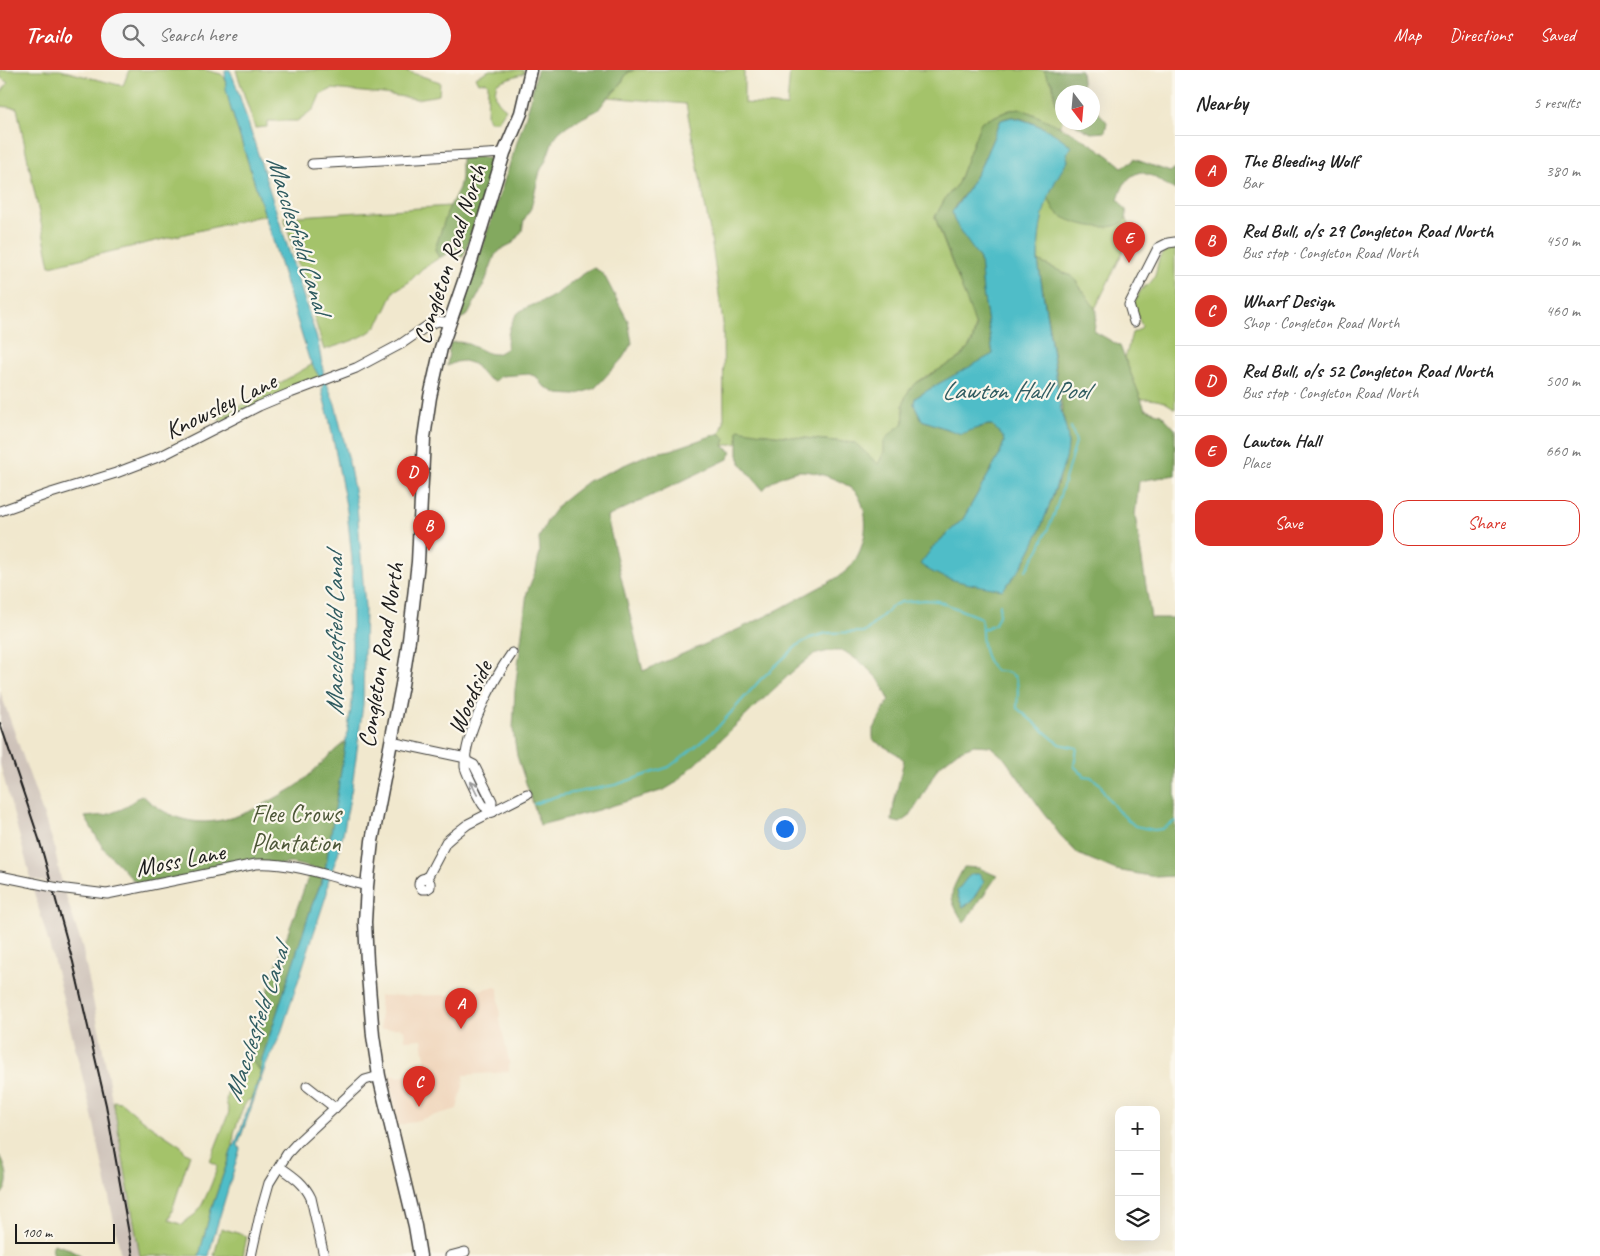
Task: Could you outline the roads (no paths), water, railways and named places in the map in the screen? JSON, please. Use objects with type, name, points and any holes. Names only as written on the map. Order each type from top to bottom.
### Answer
[{"type":"highway","name":"Congleton Road North","points":[[420,1256],[379,1076],[367,962],[365,922],[367,886],[372,841],[402,685],[414,594],[418,562],[425,430],[430,397],[441,348],[451,323],[504,153],[520,113],[531,70]]},
{"type":"street","points":[[312,164],[504,153]]},
{"type":"street","points":[[1134,322],[1129,306],[1141,281],[1158,248],[1175,242]]},
{"type":"street","name":"Knowsley Lane","points":[[0,511],[116,473],[163,454],[290,392],[356,368],[401,344],[430,324],[438,321],[451,323]]},
{"type":"street","name":"Woodside","points":[[466,760],[468,744],[480,711],[499,672],[512,653]]},
{"type":"street","points":[[390,742],[466,760],[465,769],[483,806],[492,811]]},
{"type":"street","points":[[427,878],[446,842],[468,824],[527,794]]},
{"type":"street","name":"Moss Lane","points":[[0,876],[58,888],[107,894],[272,863],[320,873],[367,886]]},
{"type":"street","points":[[251,1256],[269,1183],[287,1154],[365,1080],[379,1076]]},
{"type":"street","points":[[307,1086],[335,1108]]},
{"type":"street","points":[[280,1167],[301,1182],[311,1198],[324,1256]]},
{"type":"street","points":[[450,1256],[465,1252]]},
{"type":"water","points":[[225,70],[230,70],[236,85],[318,342],[324,376],[335,404],[348,457],[357,506],[365,607],[363,705],[352,787],[344,829],[328,882],[327,893],[280,1036],[266,1065],[238,1145],[240,1149],[209,1256],[199,1256],[211,1210],[261,1073],[262,1059],[312,905],[325,871],[352,702],[352,559],[347,511],[329,418],[322,392],[323,385],[309,359],[230,106],[226,89]]},
{"type":"water","name":"Lawton Hall Pool","points":[[1012,117],[1044,128],[1072,147],[1066,153],[1068,161],[1060,172],[1049,196],[1042,221],[1038,247],[1038,261],[1068,446],[1064,466],[1035,541],[1021,567],[1002,590],[948,579],[920,564],[933,547],[963,519],[999,456],[1004,442],[1003,437],[992,425],[986,425],[961,434],[922,420],[914,404],[915,398],[993,354],[983,292],[980,259],[962,234],[952,212],[969,188],[981,166],[1001,120]]},
{"type":"water","points":[[972,874],[980,874],[984,882],[971,902],[963,907],[957,891]]},
{"type":"waterway","points":[[1026,570],[1039,549],[1054,515],[1076,442],[1071,427]]},
{"type":"waterway","points":[[534,804],[557,796],[615,785],[669,767],[718,727],[761,679],[798,645],[810,638],[827,633],[865,632],[894,605],[901,602],[925,600],[938,601],[981,618],[983,646],[987,659],[996,671],[1005,671],[1015,677],[1018,687],[1017,708],[1059,744],[1077,748],[1074,766],[1084,776],[1091,777],[1100,784],[1117,810],[1135,826],[1154,830],[1162,829],[1175,821]]},
{"type":"waterway","points":[[982,630],[995,624],[999,615],[1000,604]]},
{"type":"railway","points":[[0,723],[39,839],[73,962],[106,1105],[133,1256]]},
{"type":"place","name":"Lawton Hall","points":[[1129,263]]},
{"type":"place","name":"Red Bull, o/s 52 Congleton Road North","points":[[413,497]]},
{"type":"place","name":"Red Bull, o/s 29 Congleton Road North","points":[[429,551]]},
{"type":"place","name":"The Bleeding Wolf","points":[[461,1029]]},
{"type":"place","name":"Wharf Design","points":[[419,1107]]},
{"type":"water label","name":"Macclesfield Canal","points":[[299,234]]},
{"type":"water label","name":"Macclesfield Canal","points":[[334,635]]},
{"type":"water label","name":"Macclesfield Canal","points":[[256,1023]]},
{"type":"park label","name":"Flee Crows Plantation","points":[[296,828]]}]
